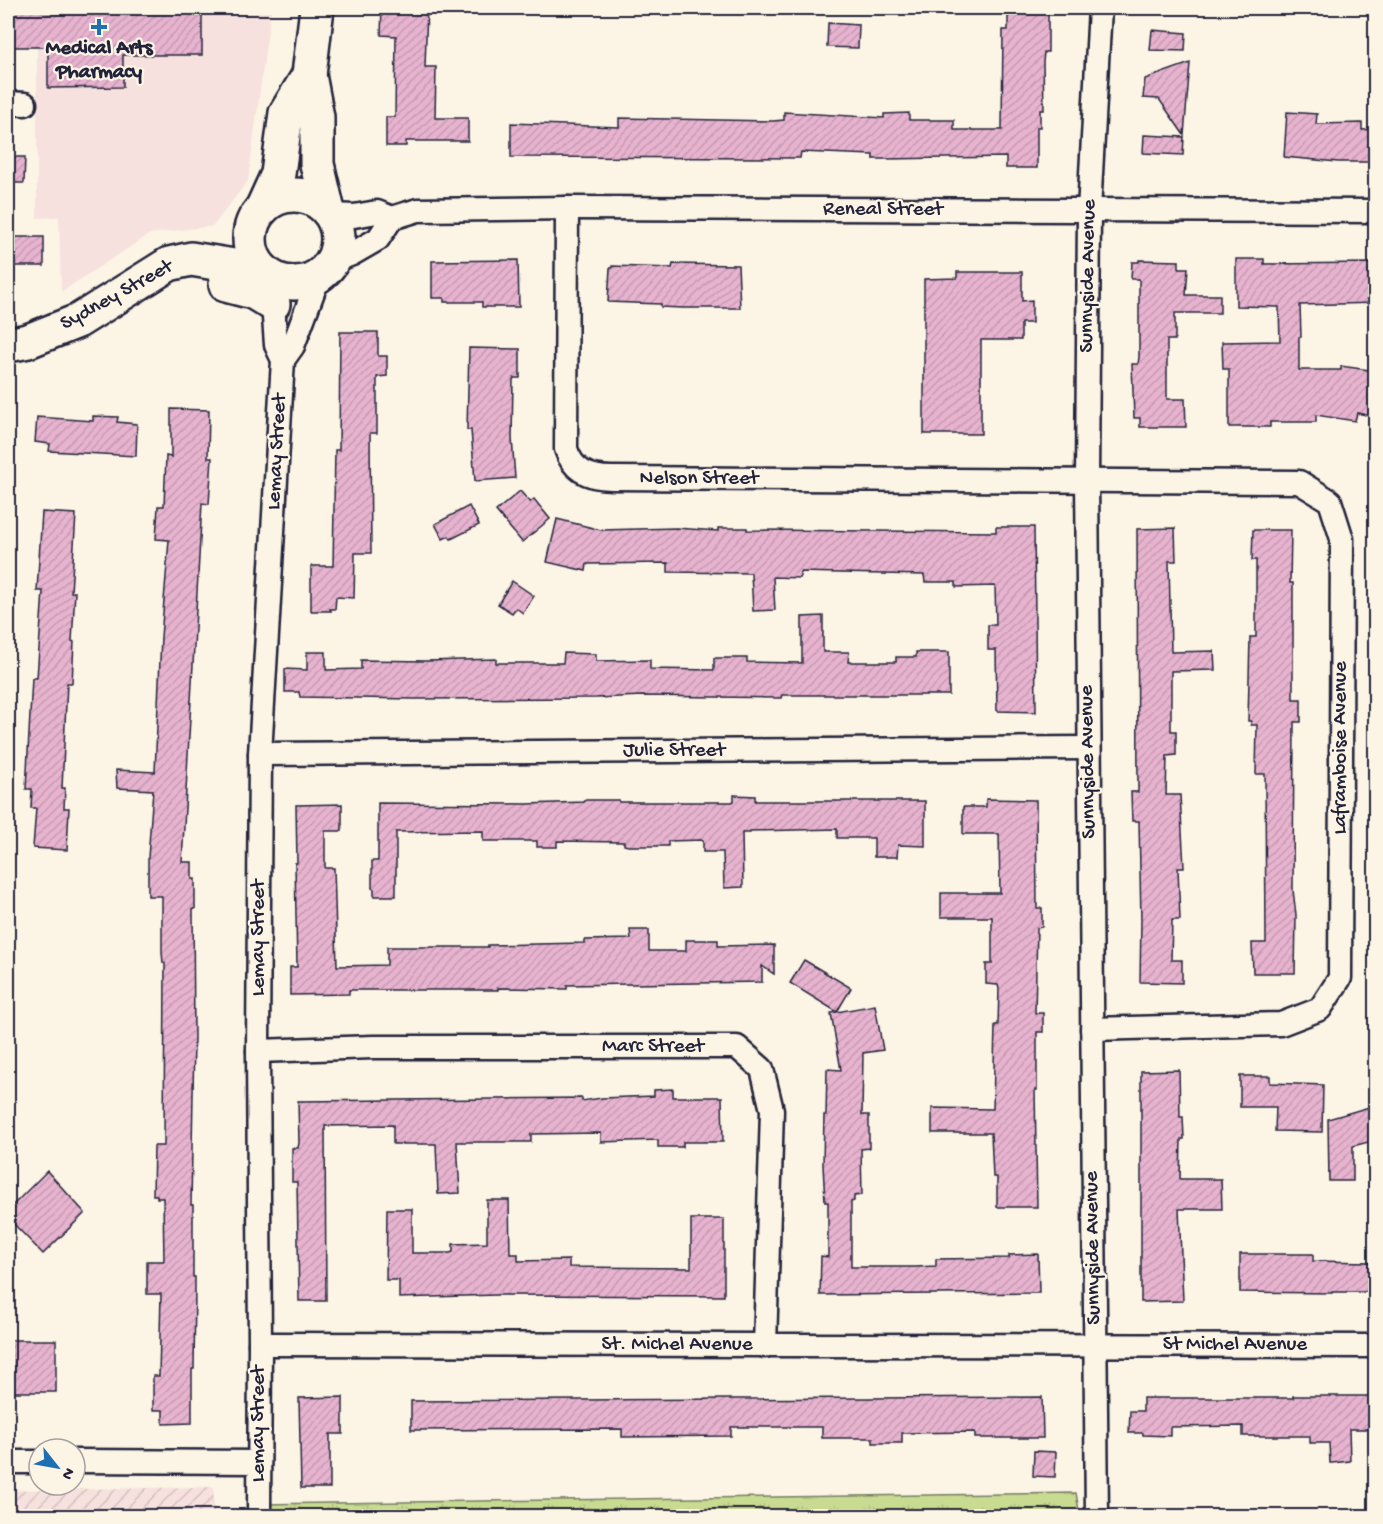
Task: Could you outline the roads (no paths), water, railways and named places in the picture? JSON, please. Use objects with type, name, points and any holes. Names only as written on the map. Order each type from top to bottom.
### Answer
[{"type":"street","points":[[317,8],[309,75],[317,117],[317,164],[338,236],[338,245],[325,269]]},
{"type":"street","name":"Sunnyside Avenue","points":[[1097,1516],[1087,481],[1089,212],[1100,8]]},
{"type":"street","points":[[309,75],[285,113],[279,174],[253,225],[250,243],[256,261],[269,284],[302,283],[378,238],[392,218]]},
{"type":"street","points":[[262,209],[278,199],[296,195],[313,200],[330,213]]},
{"type":"street","name":"Reneal Street","points":[[330,213],[354,216],[376,212],[392,218],[418,210],[567,208],[1089,212],[1376,211]]},
{"type":"street","name":"Nelson Street","points":[[567,208],[566,449],[574,466],[586,475],[595,478],[1087,481]]},
{"type":"street","name":"Sydney Street","points":[[8,345],[28,341],[78,321],[169,264],[191,259],[269,284]]},
{"type":"street","name":"Lemay Street","points":[[283,360],[293,346],[325,269]]},
{"type":"street","name":"Lemay Street","points":[[259,1516],[260,754],[283,360],[276,345],[269,284]]},
{"type":"street","name":"Laframboise Avenue","points":[[1087,481],[1299,482],[1330,501],[1342,539],[1340,978],[1320,1009],[1281,1024],[1092,1029]]},
{"type":"street","name":"Julie Street","points":[[260,754],[1088,748]]},
{"type":"street","name":"Marc Street","points":[[258,1051],[373,1047],[737,1047],[762,1069],[772,1110],[765,1346]]},
{"type":"street","name":"St. Michel Avenue","points":[[260,1344],[765,1346],[1095,1344]]},
{"type":"street","name":"St Michel Avenue","points":[[1095,1344],[1376,1346]]},
{"type":"street","points":[[87,1461],[259,1462]]},
{"type":"street","points":[[8,1462],[27,1462]]},
{"type":"place","name":"Medical Arts Pharmacy","points":[[99,27]]}]
